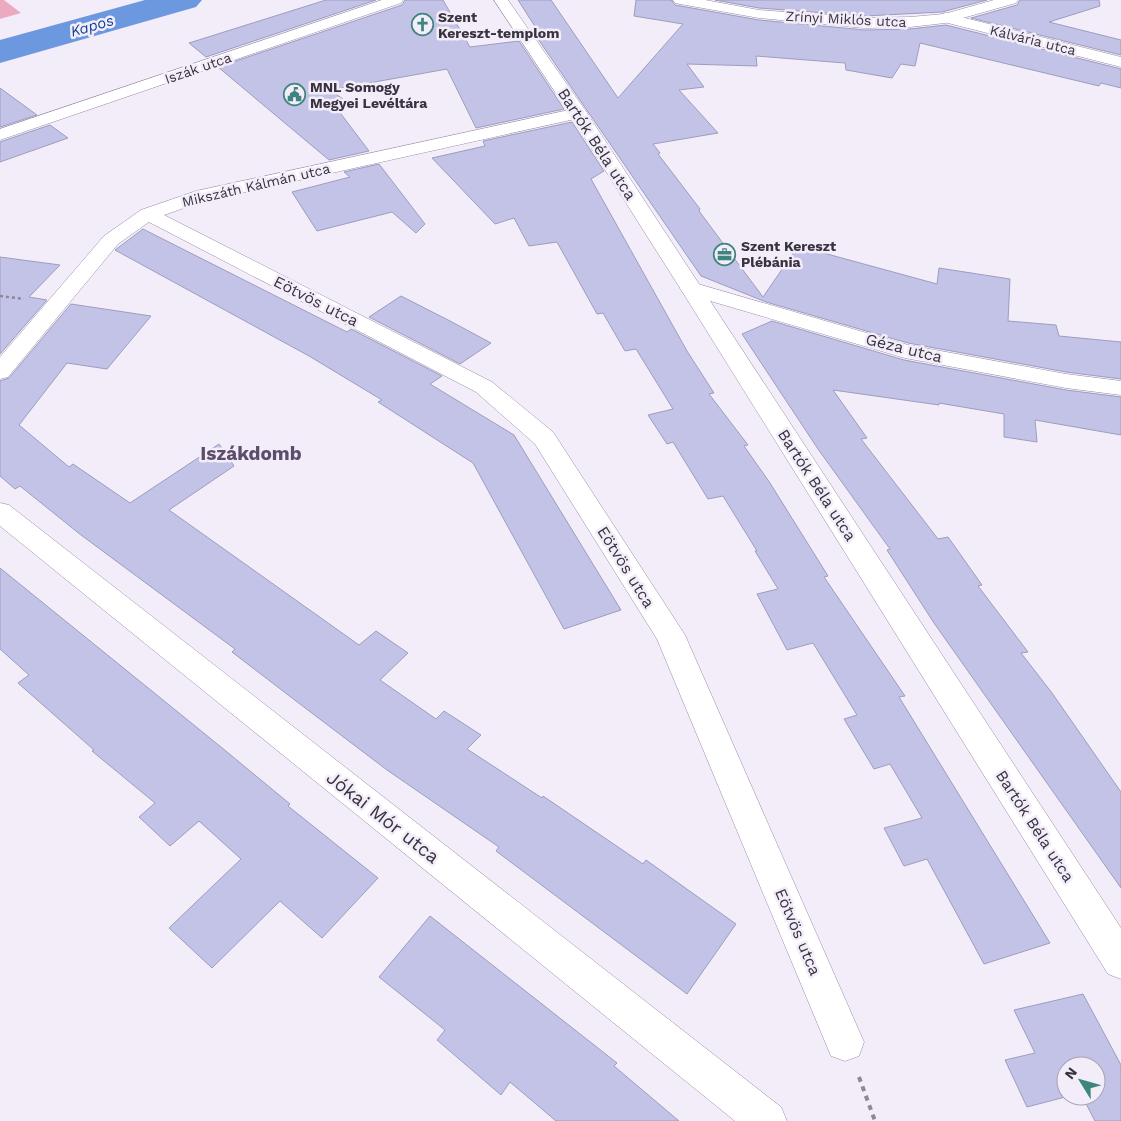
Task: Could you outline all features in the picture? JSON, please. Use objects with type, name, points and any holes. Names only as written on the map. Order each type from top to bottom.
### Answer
[{"type":"street","name":"Iszák utca","points":[[0,135],[396,0]]},
{"type":"street","name":"Zrínyi Miklós utca","points":[[680,0],[759,14],[839,21],[910,22],[945,18],[1011,0]]},
{"type":"street","name":"Bartók Béla utca","points":[[505,4],[691,288],[1121,961]]},
{"type":"street","name":"Kálvária utca","points":[[945,18],[1121,62]]},
{"type":"street","name":"Mikszáth Kálmán utca","points":[[0,372],[111,240],[148,214],[196,197],[578,113]]},
{"type":"street","name":"Eötvös utca","points":[[148,214],[484,387],[544,438],[670,635],[845,1042]]},
{"type":"street","name":"Géza utca","points":[[691,288],[905,351],[1066,381],[1121,388]]},
{"type":"street","name":"Jókai Mór utca","points":[[0,512],[767,1121]]},
{"type":"path","points":[[845,1042],[875,1121]]},
{"type":"shaded area","points":[[0,0],[4,0],[21,13],[0,19]]},
{"type":"building","points":[[326,0],[376,0],[206,57],[189,43]]},
{"type":"building","points":[[405,0],[443,0],[470,47],[519,41],[564,109],[476,128],[447,69],[330,90],[343,99],[335,106],[369,151],[329,160],[218,67],[402,5]]},
{"type":"building","points":[[518,0],[551,0],[618,98],[683,24],[634,16],[636,0],[671,0],[675,5],[759,20],[865,30],[910,29],[946,25],[1121,69],[1121,88],[1101,83],[1099,86],[920,43],[915,66],[901,64],[892,78],[846,70],[845,63],[756,56],[757,66],[687,64],[704,87],[679,90],[718,133],[653,144],[660,153],[658,154],[763,297],[798,246],[937,284],[939,268],[1010,279],[1008,321],[1056,325],[1059,336],[1121,342],[1121,379],[1066,372],[908,343],[766,302],[701,276],[538,39],[543,39]]},
{"type":"building","points":[[715,0],[987,0],[942,12],[865,16],[759,8]]},
{"type":"building","points":[[1020,0],[1099,0],[1100,6],[1049,22],[1121,40],[1121,55],[971,18],[1017,5]]},
{"type":"building","points":[[0,88],[37,115],[0,127]]},
{"type":"building","points":[[572,122],[604,171],[591,179],[687,351],[714,393],[709,394],[748,445],[744,446],[770,483],[828,576],[824,577],[905,696],[899,697],[1050,943],[984,964],[927,859],[904,866],[884,828],[922,818],[890,764],[874,769],[844,719],[857,715],[813,643],[787,650],[757,594],[778,589],[723,496],[708,499],[673,442],[667,444],[648,415],[673,409],[636,349],[625,351],[603,313],[597,314],[557,242],[529,246],[514,218],[495,224],[432,158],[485,146],[483,141]]},
{"type":"building","points":[[50,125],[68,138],[0,162],[0,142]]},
{"type":"building","points":[[379,164],[425,224],[416,233],[392,212],[317,231],[292,192],[350,177],[344,172]]},
{"type":"building","points":[[143,229],[347,332],[351,329],[442,376],[430,384],[514,435],[621,610],[564,629],[473,463],[378,402],[382,400],[309,356],[115,250]]},
{"type":"building","points":[[0,257],[60,265],[29,297],[47,300],[0,354]]},
{"type":"building","points":[[401,296],[491,343],[460,364],[369,317]]},
{"type":"building","points":[[71,304],[151,316],[107,369],[67,363],[19,425],[69,467],[73,464],[130,503],[219,444],[234,466],[169,510],[359,645],[376,631],[408,653],[380,680],[436,719],[444,711],[481,735],[467,749],[542,798],[543,796],[643,864],[646,860],[736,924],[687,994],[496,851],[499,847],[387,770],[232,652],[235,649],[81,535],[20,486],[15,489],[0,476],[0,381],[9,378]]},
{"type":"building","points":[[772,321],[904,360],[1066,390],[1121,397],[1121,435],[1035,420],[1037,442],[1004,437],[1004,414],[939,403],[939,405],[833,390],[867,438],[861,439],[938,539],[948,537],[982,585],[978,586],[1028,652],[1021,653],[1052,693],[1121,792],[1121,888],[934,623],[887,550],[890,549],[818,449],[742,334]]},
{"type":"building","points":[[0,568],[221,747],[290,804],[288,806],[378,878],[322,938],[280,901],[212,968],[169,928],[241,859],[199,821],[170,846],[139,817],[155,803],[92,751],[94,750],[18,683],[29,675],[0,649]]},
{"type":"building","points":[[430,916],[617,1063],[614,1066],[679,1121],[556,1121],[510,1082],[501,1095],[437,1040],[445,1030],[379,977]]},
{"type":"building","points":[[1083,994],[1121,1065],[1121,1121],[1095,1121],[1087,1106],[1106,1106],[1106,1056],[1056,1056],[1056,1099],[1027,1107],[1005,1060],[1035,1053],[1014,1010]]},
{"type":"waterway","name":"Kapos","points":[[0,52],[184,0]]},
{"type":"place","name":"Szent Kereszt-templom","points":[[422,25]]},
{"type":"place","name":"MNL Somogy Megyei Levéltára","points":[[294,95]]},
{"type":"place","name":"Szent Kereszt Plébánia","points":[[725,254]]},
{"type":"district","name":"Iszákdomb","points":[[251,453]]}]
